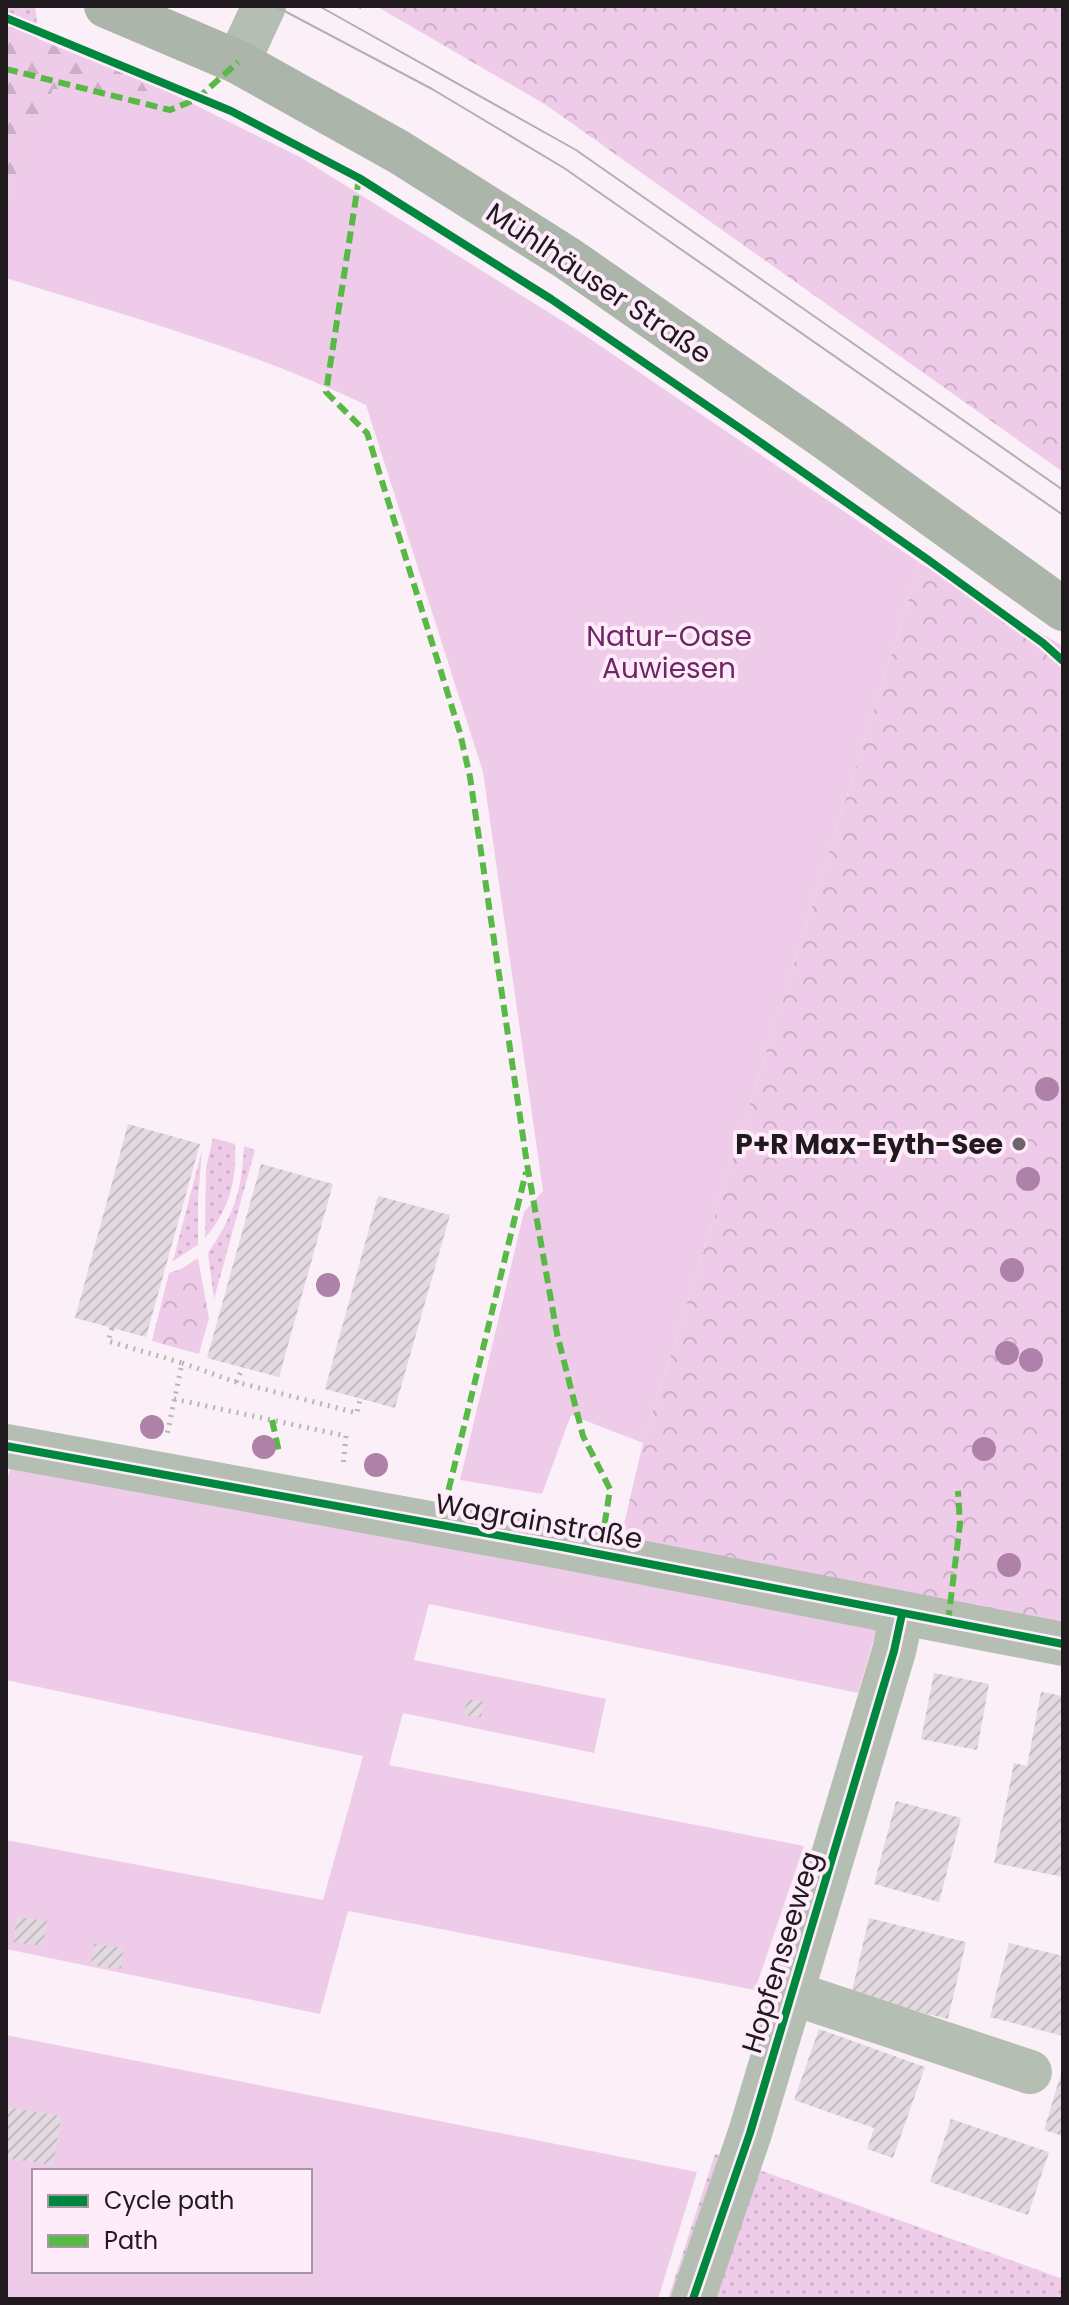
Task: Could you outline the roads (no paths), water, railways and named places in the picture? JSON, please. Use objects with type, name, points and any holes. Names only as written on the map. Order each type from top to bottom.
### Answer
[{"type":"main road","name":"Mühlhäuser Straße","points":[[106,6],[238,62],[399,152],[567,258],[827,439],[1063,609]]},
{"type":"street","points":[[238,62],[264,6]]},
{"type":"street","name":"Wagrainstraße","points":[[6,1446],[562,1547],[1063,1644]]},
{"type":"street","name":"Hopfenseeweg","points":[[693,2299],[750,2133],[894,1651],[902,1614]]},
{"type":"street","points":[[792,1993],[1030,2072]]},
{"type":"tram line","points":[[275,6],[432,89],[564,168],[1063,515]]},
{"type":"tram line","points":[[319,6],[576,150],[1063,490]]},
{"type":"place","name":"P+R Max-Eyth-See","points":[[1019,1144]]},
{"type":"park label","name":"Natur-Oase Auwiesen","points":[[669,652]]}]
